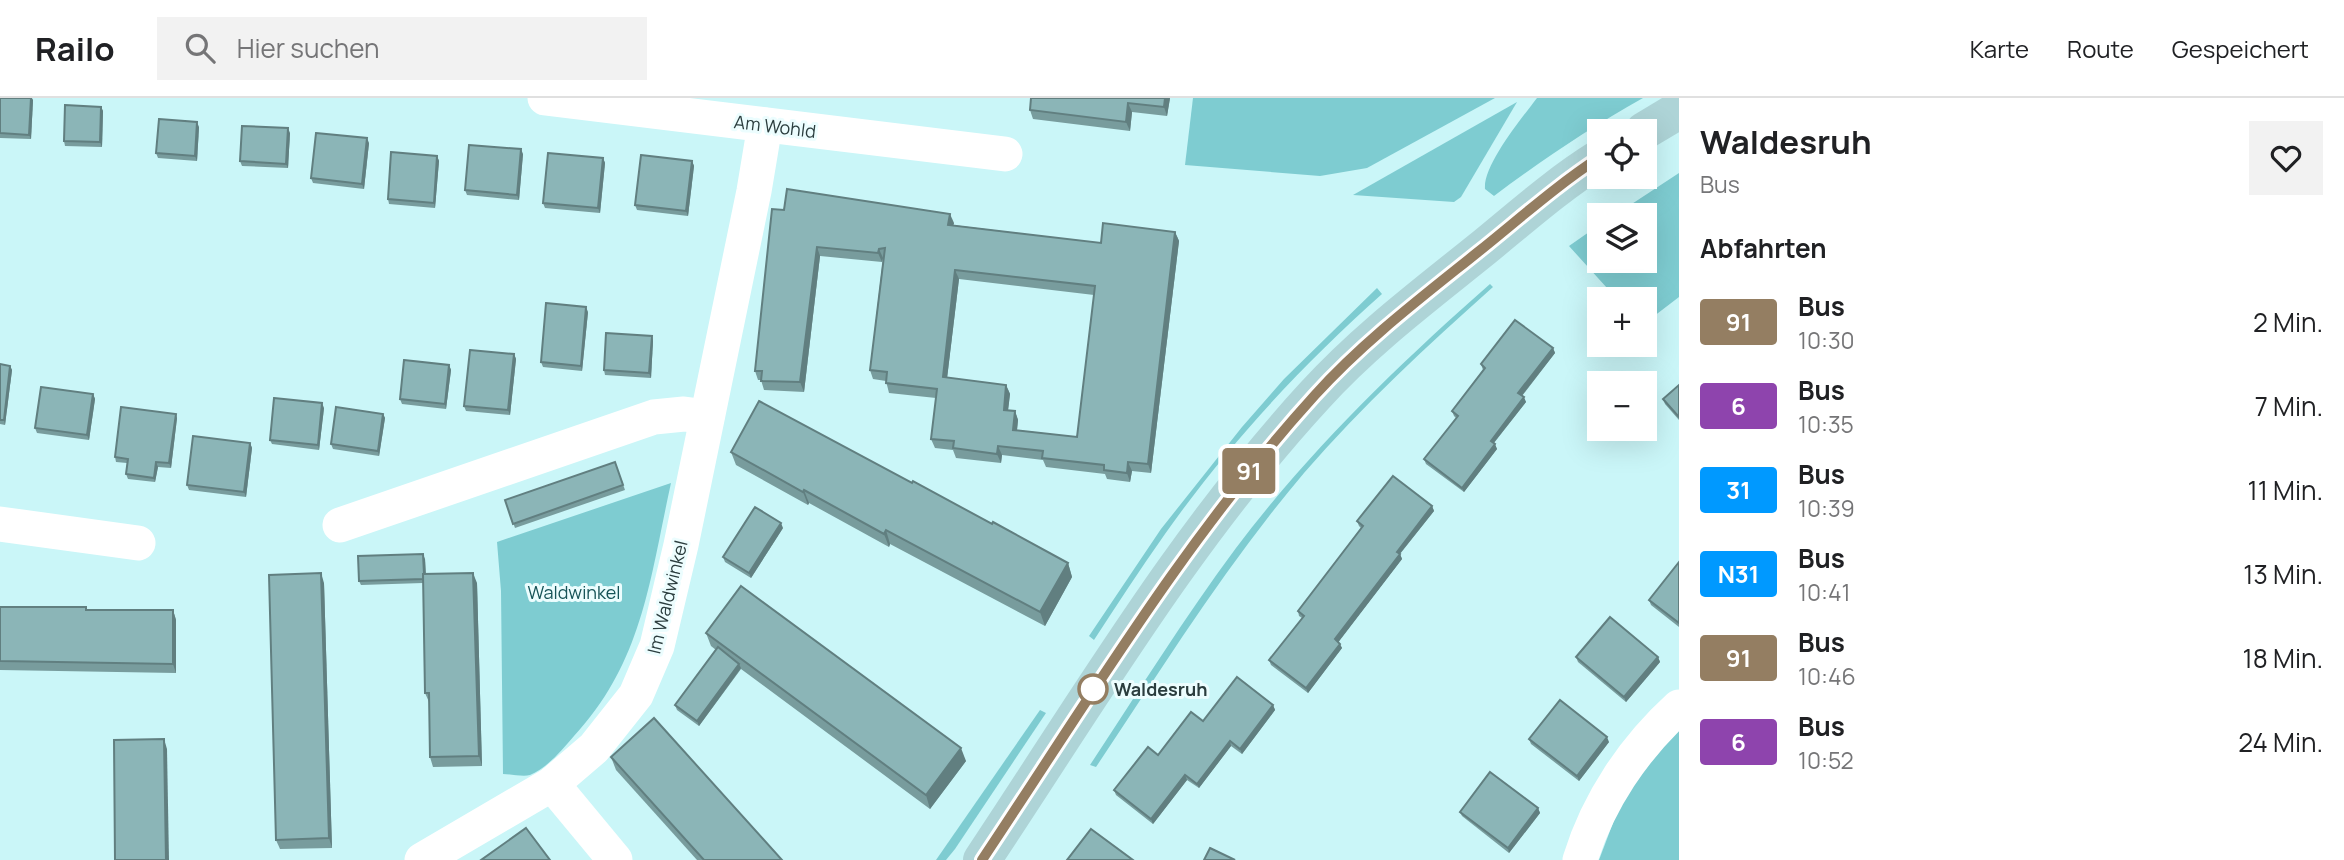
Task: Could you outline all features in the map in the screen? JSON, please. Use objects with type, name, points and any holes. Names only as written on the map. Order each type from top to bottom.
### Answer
[{"type":"street","name":"Am Wohld","points":[[545,98],[1005,154]]},
{"type":"street","points":[[1657,123],[1679,110]]},
{"type":"street","name":"Im Waldwinkel","points":[[422,860],[552,784],[594,748],[636,695],[647,672],[668,603],[765,125]]},
{"type":"street","points":[[982,860],[1145,611],[1195,540],[1256,463],[1316,394],[1394,318],[1587,168]]},
{"type":"street","points":[[340,525],[654,417],[684,414],[707,417]]},
{"type":"street","points":[[0,524],[138,543]]},
{"type":"street","points":[[1580,860],[1602,807],[1628,762],[1652,732],[1679,707]]},
{"type":"street","points":[[552,784],[615,860]]},
{"type":"green space","points":[[1193,98],[1495,98],[1367,168],[1320,176],[1185,165]]},
{"type":"green space","points":[[1537,98],[1643,98],[1607,119],[1587,119],[1587,131],[1494,196],[1485,189],[1486,179],[1505,142]]},
{"type":"green space","points":[[1517,102],[1461,197],[1454,202],[1353,195]]},
{"type":"green space","points":[[1679,173],[1679,297],[1657,314],[1657,287],[1606,287],[1593,273],[1657,273],[1657,203],[1633,203]]},
{"type":"green space","points":[[1587,233],[1587,266],[1569,246]]},
{"type":"green space","points":[[1490,284],[1493,287],[1396,377],[1304,473],[1222,580],[1096,767],[1090,765],[1198,601],[1264,512],[1356,410]]},
{"type":"green space","points":[[1377,288],[1382,294],[1295,378],[1214,469],[1156,547],[1094,640],[1089,636],[1161,529],[1242,427],[1284,379]]},
{"type":"green space","name":"Waldwinkel","points":[[671,483],[640,617],[615,679],[597,708],[548,763],[530,775],[503,774],[501,591],[497,542]]},
{"type":"green space","points":[[1040,710],[1046,713],[955,849],[946,860],[936,860]]},
{"type":"green space","points":[[1679,729],[1679,860],[1599,860],[1616,815],[1640,770]]},
{"type":"building","points":[[0,98],[31,98],[29,135],[0,133]]},
{"type":"building","points":[[1031,98],[1165,98],[1164,107],[1128,103],[1126,122],[1030,110]]},
{"type":"building","points":[[65,105],[101,107],[100,142],[64,141]]},
{"type":"building","points":[[159,119],[197,122],[195,156],[156,153]]},
{"type":"building","points":[[242,126],[288,128],[286,164],[240,161]]},
{"type":"building","points":[[316,133],[367,138],[362,184],[311,178]]},
{"type":"building","points":[[469,145],[521,149],[517,195],[465,190]]},
{"type":"building","points":[[391,152],[437,156],[434,203],[388,199]]},
{"type":"building","points":[[548,153],[603,158],[598,208],[543,203]]},
{"type":"building","points":[[641,155],[692,161],[686,211],[635,205]]},
{"type":"building","points":[[787,189],[950,214],[948,225],[1101,243],[1103,223],[1175,232],[1148,464],[1128,462],[1127,473],[1104,470],[1104,465],[1042,458],[1043,451],[998,446],[997,454],[953,448],[954,441],[931,439],[937,389],[886,383],[887,372],[870,370],[885,248],[879,249],[878,253],[817,247],[800,382],[761,381],[762,371],[755,371],[772,209],[784,210]],"holes":[[[955,270],[1095,286],[1077,437],[1013,430],[1015,411],[1004,410],[1006,385],[943,377]]]},
{"type":"building","points":[[546,303],[586,307],[581,366],[541,362]]},
{"type":"building","points":[[1515,320],[1553,348],[1518,393],[1524,397],[1491,441],[1495,444],[1462,488],[1424,459],[1458,416],[1452,411],[1485,368],[1481,364]]},
{"type":"building","points":[[606,333],[652,336],[649,373],[604,370]]},
{"type":"building","points":[[470,350],[514,354],[508,410],[464,406]]},
{"type":"building","points":[[404,360],[449,365],[445,404],[400,399]]},
{"type":"building","points":[[0,364],[10,366],[4,420],[0,420]]},
{"type":"building","points":[[1679,385],[1679,417],[1663,399]]},
{"type":"building","points":[[41,387],[93,394],[87,435],[35,428]]},
{"type":"building","points":[[274,398],[322,403],[318,445],[270,440]]},
{"type":"building","points":[[759,401],[1068,563],[1040,612],[886,530],[884,534],[731,452]]},
{"type":"building","points":[[121,407],[176,414],[169,463],[156,462],[154,478],[126,474],[128,459],[115,457]]},
{"type":"building","points":[[336,407],[383,414],[378,451],[331,444]]},
{"type":"building","points":[[193,436],[250,443],[244,492],[187,485]]},
{"type":"building","points":[[615,462],[623,485],[513,524],[505,500]]},
{"type":"building","points":[[1393,476],[1432,506],[1397,552],[1400,554],[1335,639],[1340,644],[1306,688],[1269,660],[1304,616],[1298,611],[1363,526],[1357,521]]},
{"type":"building","points":[[755,507],[781,523],[749,573],[723,557]]},
{"type":"building","points":[[423,554],[423,579],[359,581],[358,556]]},
{"type":"building","points":[[1679,562],[1679,623],[1649,600]]},
{"type":"building","points":[[321,573],[329,838],[276,840],[269,575]]},
{"type":"building","points":[[473,573],[479,756],[430,757],[429,693],[425,693],[423,574]]},
{"type":"building","points":[[741,586],[961,748],[926,795],[706,633]]},
{"type":"building","points":[[0,607],[173,610],[173,664],[0,661]]},
{"type":"building","points":[[1610,617],[1658,657],[1624,697],[1576,657]]},
{"type":"building","points":[[718,647],[739,664],[697,721],[675,705]]},
{"type":"building","points":[[1237,677],[1273,705],[1240,749],[1230,741],[1197,784],[1185,775],[1151,819],[1114,790],[1148,747],[1158,755],[1191,712],[1203,721]]},
{"type":"building","points":[[1560,700],[1607,737],[1577,776],[1529,739]]},
{"type":"building","points":[[654,718],[782,860],[704,860],[611,757]]},
{"type":"building","points":[[164,739],[166,860],[115,860],[114,740]]},
{"type":"building","points":[[1490,772],[1538,808],[1508,848],[1460,812]]},
{"type":"building","points":[[526,828],[550,860],[481,860]]},
{"type":"building","points":[[1091,829],[1133,860],[1067,860]]},
{"type":"building","points":[[1210,848],[1235,860],[1204,860]]},
{"type":"bus line","name":"91","points":[[982,860],[1145,611],[1195,540],[1256,463],[1316,394],[1394,318],[1587,167]]},
{"type":"place","name":"Waldesruh","points":[[1093,689]]}]
